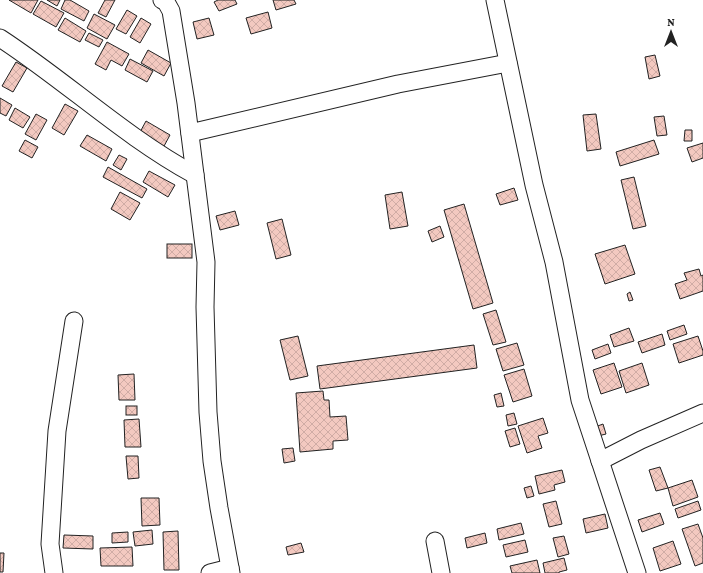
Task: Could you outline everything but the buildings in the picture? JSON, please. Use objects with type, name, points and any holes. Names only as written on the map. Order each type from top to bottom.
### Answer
[{"type":"street","points":[[162,0],[166,2],[171,11],[190,133],[206,262],[205,307],[208,412],[218,508],[230,570],[210,573]]},
{"type":"street","points":[[495,0],[534,185],[554,262],[580,400],[637,573]]},
{"type":"street","points":[[0,38],[21,52],[93,107],[176,164],[195,174]]},
{"type":"street","points":[[190,133],[398,84],[508,63]]},
{"type":"street","points":[[54,573],[50,544],[57,431],[74,321]]},
{"type":"street","points":[[600,461],[641,440],[703,413]]},
{"type":"street","points":[[435,541],[441,573]]}]
